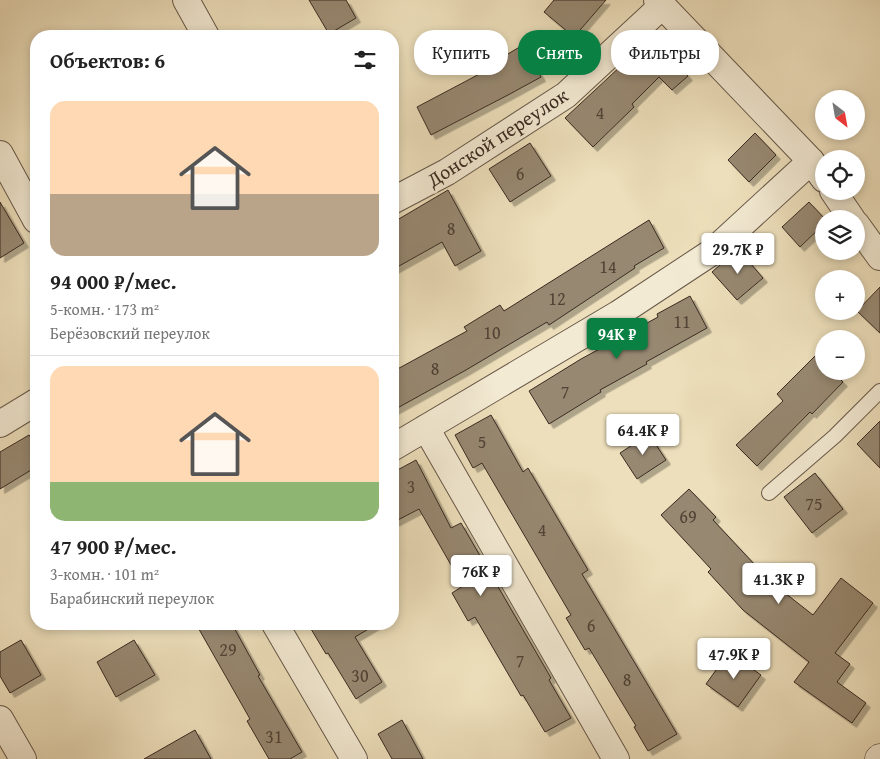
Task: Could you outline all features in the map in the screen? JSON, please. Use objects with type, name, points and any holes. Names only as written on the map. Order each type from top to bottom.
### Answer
[{"type":"street","points":[[186,0],[203,30]]},
{"type":"street","points":[[660,3],[815,168]]},
{"type":"street","name":"Донской переулок","points":[[399,197],[447,172],[566,95],[660,3]]},
{"type":"street","points":[[0,154],[30,209]]},
{"type":"street","points":[[399,444],[618,314],[712,252],[815,172]]},
{"type":"street","points":[[865,236],[880,257]]},
{"type":"street","points":[[0,424],[30,406]]},
{"type":"street","points":[[426,428],[616,759]]},
{"type":"street","points":[[279,630],[354,759]]},
{"type":"street","points":[[0,719],[23,759]]},
{"type":"lane","points":[[770,492],[835,436],[880,392]]},
{"type":"building","points":[[309,0],[346,0],[356,18],[336,30],[327,30]]},
{"type":"building","points":[[554,0],[606,0],[580,30],[566,30],[544,12]]},
{"type":"building","points":[[518,48],[518,75],[540,75],[541,77],[431,135],[417,107],[478,75],[508,75],[508,54]]},
{"type":"building","points":[[611,75],[688,76],[672,90],[659,77],[632,104],[634,107],[593,147],[565,118]]},
{"type":"building","points":[[755,133],[776,155],[749,182],[728,160]]},
{"type":"building","points":[[530,143],[551,176],[510,202],[489,169]]},
{"type":"building","points":[[448,190],[481,251],[455,266],[442,242],[399,266],[399,219]]},
{"type":"building","points":[[0,202],[24,243],[0,258]]},
{"type":"building","points":[[809,202],[817,210],[815,210],[815,233],[800,247],[782,227]]},
{"type":"building","points":[[649,220],[664,248],[634,266],[635,268],[549,325],[547,322],[399,407],[399,368],[467,331],[464,327],[500,305],[504,311]]},
{"type":"building","points":[[738,249],[763,278],[737,300],[712,272]]},
{"type":"building","points":[[880,287],[880,333],[865,319],[865,303]]},
{"type":"building","points":[[690,296],[707,328],[646,362],[647,364],[600,390],[601,392],[549,424],[529,391],[581,359],[658,317],[657,314]]},
{"type":"building","points":[[815,356],[815,380],[841,380],[843,382],[812,414],[810,412],[757,466],[736,445],[783,401],[777,394]]},
{"type":"building","points":[[491,415],[523,472],[528,468],[588,570],[582,574],[677,734],[648,751],[634,727],[636,726],[589,648],[585,650],[566,618],[571,615],[482,463],[473,468],[455,435]]},
{"type":"building","points":[[880,421],[880,468],[857,444]]},
{"type":"building","points":[[649,434],[666,460],[637,479],[620,453]]},
{"type":"building","points":[[29,435],[30,437],[30,471],[0,489],[0,452]]},
{"type":"building","points":[[416,460],[451,528],[461,523],[551,678],[549,680],[571,718],[545,732],[523,695],[521,696],[475,617],[468,621],[452,593],[463,586],[419,509],[399,519],[399,469]]},
{"type":"building","points":[[815,473],[843,509],[812,533],[784,497]]},
{"type":"building","points":[[689,489],[716,517],[713,520],[771,582],[813,615],[841,578],[873,603],[835,653],[850,664],[837,682],[866,703],[852,723],[794,682],[809,662],[743,610],[708,572],[711,569],[661,515]]},
{"type":"building","points":[[199,630],[235,630],[260,675],[258,676],[302,752],[290,759],[269,759],[247,721],[250,719]]},
{"type":"building","points":[[312,630],[367,630],[355,637],[382,682],[356,699],[328,653],[326,654]]},
{"type":"building","points":[[21,640],[41,675],[10,693],[0,676],[0,652]]},
{"type":"building","points":[[134,640],[155,675],[116,697],[97,662]]},
{"type":"building","points":[[729,652],[761,675],[738,707],[706,684]]},
{"type":"building","points":[[402,720],[423,759],[392,759],[378,734]]},
{"type":"building","points":[[195,730],[211,759],[144,759]]}]
